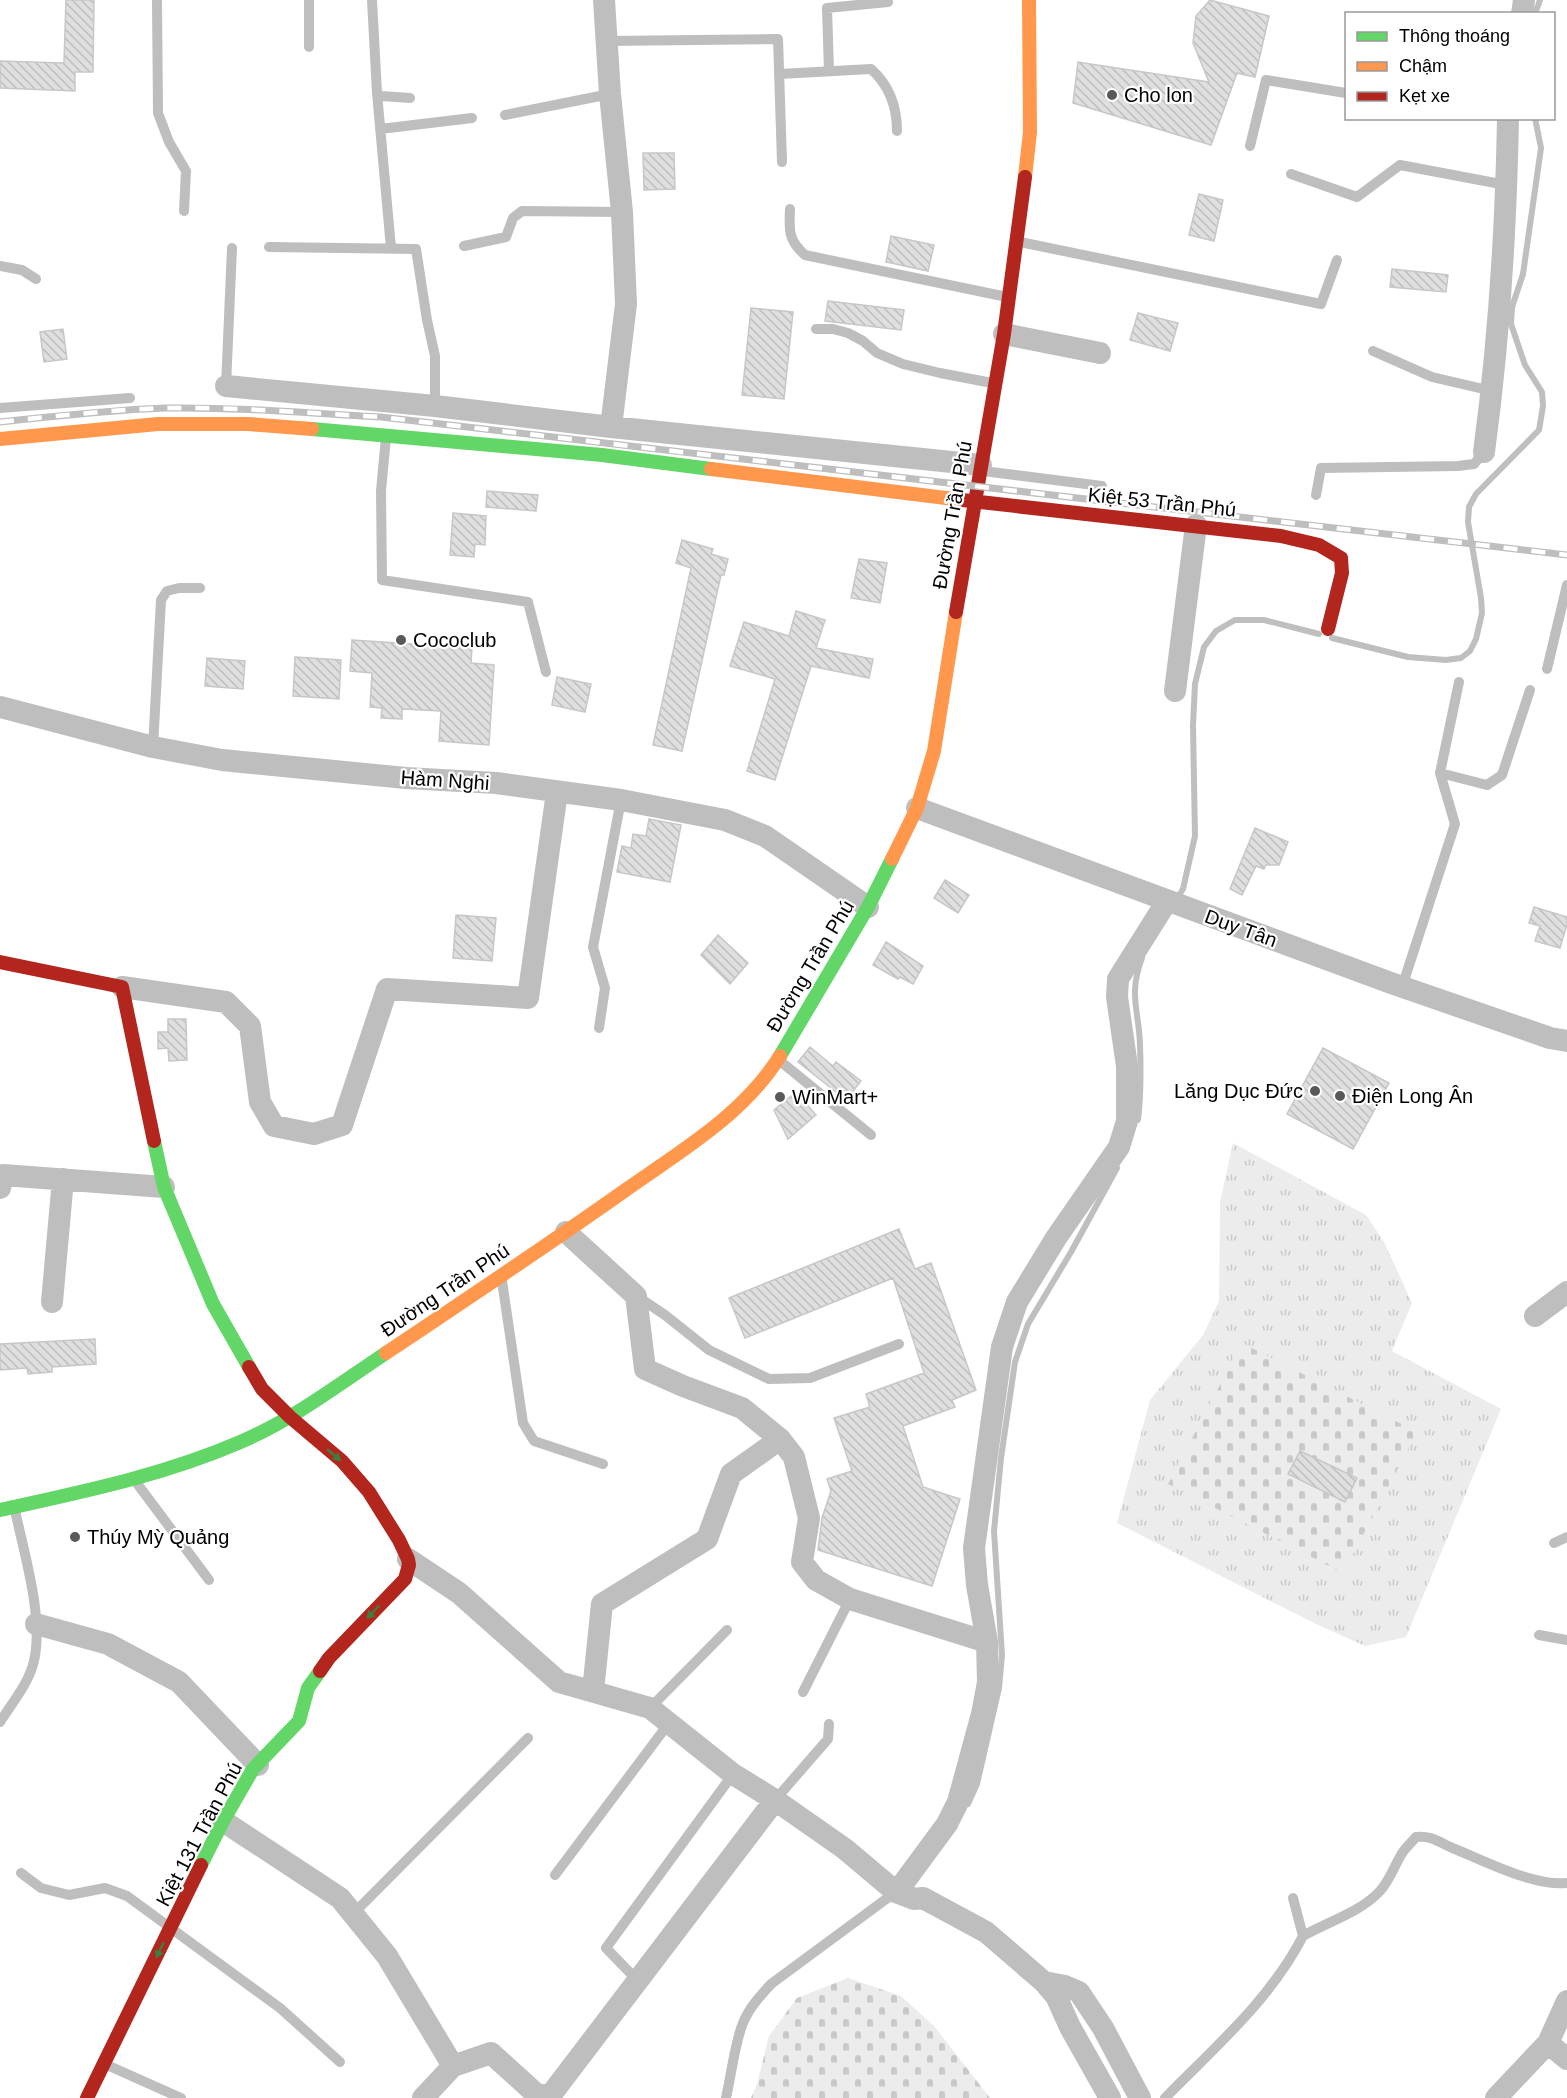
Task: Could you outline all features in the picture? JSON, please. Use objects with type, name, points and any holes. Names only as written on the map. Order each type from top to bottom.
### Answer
[{"type":"street","points":[[604,0],[610,94],[622,212],[626,304],[611,427]]},
{"type":"street","name":"Đường Trần Phú","points":[[0,1510],[134,1480],[184,1464],[239,1443],[290,1417],[566,1232],[726,1119],[778,1059],[868,907],[917,808],[934,751],[974,501],[1010,297],[1030,132],[1029,0]]},
{"type":"street","points":[[1484,452],[1492,391],[1503,252],[1508,120]]},
{"type":"street","points":[[1004,334],[1100,353]]},
{"type":"street","points":[[226,386],[435,406],[980,468]]},
{"type":"street","name":"Kiệt 53 Trần Phú","points":[[0,439],[158,424],[248,424],[386,434],[614,456],[1290,538],[1319,545],[1341,558],[1342,573],[1328,629]]},
{"type":"street","points":[[1175,691],[1196,525]]},
{"type":"street","name":"Hàm Nghi","points":[[0,707],[153,747],[222,760],[406,778],[496,783],[621,800],[725,820],[765,836],[868,907]]},
{"type":"street","points":[[0,962],[122,987],[226,1002],[250,1026],[260,1102],[274,1126],[314,1134],[342,1125],[387,989],[528,998],[557,792]]},
{"type":"street","name":"Duy Tân","points":[[917,808],[1402,987],[1550,1038],[1567,1041]]},
{"type":"street","points":[[900,1891],[947,1824],[958,1802],[982,1714],[988,1682],[987,1642],[977,1585],[974,1548],[1002,1347],[1017,1302],[1056,1238],[1119,1147],[1127,1121],[1127,1066],[1117,997],[1118,980],[1173,904]]},
{"type":"street","points":[[122,987],[164,1188],[213,1304],[262,1389],[290,1417],[342,1461],[369,1492],[408,1559],[459,1593],[559,1682],[650,1708],[733,1774],[845,1849],[900,1891],[915,1899],[923,1898],[986,1932],[1044,1982],[1056,1996],[1070,2027],[1110,2098]]},
{"type":"street","points":[[0,1188],[3,1174],[164,1188]]},
{"type":"street","points":[[52,1302],[63,1179]]},
{"type":"street","points":[[566,1232],[636,1296],[645,1369],[742,1408],[780,1439],[794,1457],[809,1518],[802,1562],[816,1580],[850,1599],[987,1642]]},
{"type":"street","points":[[1535,1316],[1567,1292]]},
{"type":"street","points":[[593,1692],[602,1604],[707,1539],[732,1474],[780,1439]]},
{"type":"street","name":"Kiệt 131 Trần Phú","points":[[87,2098],[223,1821],[258,1765],[299,1722],[308,1688],[329,1658],[405,1579],[409,1565],[408,1559]]},
{"type":"street","points":[[36,1624],[108,1644],[179,1682],[258,1765]]},
{"type":"street","points":[[423,2098],[453,2066],[491,2053],[536,2094],[548,2097],[775,1800]]},
{"type":"street","points":[[223,1821],[340,1898],[387,1956],[453,2066]]},
{"type":"street","points":[[1044,1982],[1065,1986],[1079,1992],[1103,2028],[1140,2098]]},
{"type":"street","points":[[1496,2098],[1548,2043],[1567,2001]]},
{"type":"street","points":[[1548,2043],[1567,2059]]},
{"type":"lane","points":[[157,0],[158,113],[169,142],[186,171],[184,211]]},
{"type":"lane","points":[[309,0],[309,47]]},
{"type":"lane","points":[[372,0],[377,93],[391,248]]},
{"type":"lane","points":[[829,71],[827,8],[888,2]]},
{"type":"lane","points":[[606,41],[778,39],[782,162]]},
{"type":"lane","points":[[780,74],[871,69],[893,101],[897,116],[897,131]]},
{"type":"lane","points":[[1250,146],[1266,80],[1345,93]]},
{"type":"lane","points":[[377,93],[381,96],[410,98]]},
{"type":"lane","points":[[505,115],[610,94]]},
{"type":"lane","points":[[380,129],[472,118]]},
{"type":"lane","points":[[1291,174],[1357,196],[1400,165],[1506,185]]},
{"type":"lane","points":[[790,209],[789,230],[794,245],[805,255],[1010,297]]},
{"type":"lane","points":[[464,246],[506,237],[513,218],[522,211],[622,212]]},
{"type":"lane","points":[[1017,241],[1321,304],[1337,260]]},
{"type":"lane","points":[[270,247],[416,249],[435,356],[435,406]]},
{"type":"lane","points":[[226,386],[232,248]]},
{"type":"lane","points":[[0,267],[22,270],[36,279]]},
{"type":"lane","points":[[816,329],[834,329],[848,333],[877,353],[903,364],[995,383]]},
{"type":"lane","points":[[1373,351],[1432,377],[1492,391]]},
{"type":"lane","points":[[0,408],[130,398]]},
{"type":"lane","points":[[386,434],[381,491],[382,580],[528,602],[546,672]]},
{"type":"lane","points":[[1316,495],[1321,468],[1458,466],[1474,464],[1484,452]]},
{"type":"lane","points":[[980,468],[1102,486]]},
{"type":"lane","points":[[1547,669],[1567,585]]},
{"type":"lane","points":[[153,747],[161,600],[167,591],[179,588],[200,588]]},
{"type":"lane","points":[[1402,987],[1455,824],[1440,773],[1459,682]]},
{"type":"lane","points":[[1440,773],[1487,785],[1502,775],[1530,690]]},
{"type":"lane","points":[[599,1028],[605,988],[593,947],[621,800]]},
{"type":"lane","points":[[778,1059],[871,1135]]},
{"type":"lane","points":[[501,1275],[523,1423],[534,1441],[603,1464]]},
{"type":"lane","points":[[636,1296],[710,1350],[769,1379],[810,1378],[899,1344]]},
{"type":"lane","points":[[134,1480],[209,1580]]},
{"type":"lane","points":[[0,1722],[3,1712],[26,1681],[34,1663],[38,1634],[15,1507]]},
{"type":"lane","points":[[1554,1543],[1567,1537]]},
{"type":"lane","points":[[803,1692],[850,1599]]},
{"type":"lane","points":[[650,1708],[727,1630]]},
{"type":"lane","points":[[1539,1635],[1567,1640]]},
{"type":"lane","points":[[555,1875],[669,1723]]},
{"type":"lane","points":[[775,1800],[828,1739],[829,1724]]},
{"type":"lane","points":[[353,1914],[528,1737]]},
{"type":"lane","points":[[637,1980],[606,1948],[733,1774]]},
{"type":"lane","points":[[1165,2098],[1262,2000],[1287,1966],[1303,1936],[1351,1912],[1379,1892],[1396,1868],[1401,1854],[1416,1837],[1434,1838],[1452,1848],[1526,1877],[1557,1884],[1567,1883]]},
{"type":"lane","points":[[21,1873],[41,1888],[69,1895],[105,1888],[127,1896],[280,2008],[340,2062]]},
{"type":"lane","points":[[726,2098],[742,2025],[750,2009],[761,1995],[771,1984],[900,1891]]},
{"type":"lane","points":[[1293,1898],[1303,1936]]},
{"type":"lane","points":[[104,2064],[181,2098]]},
{"type":"green space","points":[[1233,1143],[1366,1215],[1384,1242],[1412,1303],[1392,1351],[1501,1409],[1406,1637],[1365,1646],[1316,1624],[1117,1523],[1150,1400],[1203,1335],[1219,1301],[1220,1202]]},
{"type":"green space","points":[[1242,1343],[1417,1432],[1343,1573],[1168,1484]]},
{"type":"green space","points":[[848,1978],[901,1996],[935,2027],[990,2098],[751,2098],[757,2084],[769,2036],[797,1998]]},
{"type":"building","points":[[66,0],[94,0],[93,72],[75,72],[75,91],[0,88],[0,61],[64,63]]},
{"type":"building","points":[[1210,0],[1269,16],[1255,77],[1237,73],[1211,145],[1073,103],[1078,62],[1209,82],[1193,43],[1196,16]]},
{"type":"building","points":[[643,153],[674,153],[675,189],[644,190]]},
{"type":"building","points":[[1199,194],[1223,200],[1214,241],[1189,235]]},
{"type":"building","points":[[891,236],[934,245],[928,271],[886,262]]},
{"type":"building","points":[[1392,269],[1448,275],[1446,292],[1390,287]]},
{"type":"building","points":[[828,301],[904,310],[901,330],[825,321]]},
{"type":"building","points":[[751,308],[793,312],[784,399],[742,395]]},
{"type":"building","points":[[1138,313],[1178,323],[1170,351],[1130,340]]},
{"type":"building","points":[[63,329],[67,359],[44,362],[40,332]]},
{"type":"building","points":[[487,491],[538,495],[536,511],[486,507]]},
{"type":"building","points":[[453,513],[486,516],[485,545],[475,544],[474,557],[450,555]]},
{"type":"building","points":[[682,540],[713,549],[711,554],[728,559],[724,575],[721,575],[682,751],[653,745],[691,568],[676,563]]},
{"type":"building","points":[[859,559],[887,563],[880,603],[851,598]]},
{"type":"building","points":[[796,611],[825,620],[816,648],[873,659],[869,678],[811,666],[775,780],[747,771],[775,679],[730,666],[744,622],[789,636]]},
{"type":"building","points":[[352,640],[472,648],[471,663],[494,665],[489,745],[439,741],[441,711],[402,709],[402,719],[381,718],[382,708],[370,707],[372,673],[350,671]]},
{"type":"building","points":[[295,657],[341,660],[339,699],[293,696]]},
{"type":"building","points":[[207,658],[245,661],[243,689],[205,686]]},
{"type":"building","points":[[557,677],[591,684],[585,712],[552,705]]},
{"type":"building","points":[[649,819],[681,825],[670,882],[617,872],[622,846],[631,848],[633,834],[646,836]]},
{"type":"building","points":[[1255,828],[1288,842],[1279,865],[1266,865],[1264,869],[1256,866],[1242,895],[1230,889]]},
{"type":"building","points":[[945,880],[969,895],[958,913],[934,898]]},
{"type":"building","points":[[1534,907],[1567,917],[1560,948],[1535,941],[1540,926],[1529,923]]},
{"type":"building","points":[[456,915],[496,918],[492,961],[453,958]]},
{"type":"building","points":[[718,935],[748,963],[730,984],[701,955]]},
{"type":"building","points":[[886,942],[923,966],[913,984],[900,977],[898,979],[873,965]]},
{"type":"building","points":[[168,1019],[186,1019],[187,1060],[169,1061],[168,1048],[158,1049],[158,1032],[168,1032]]},
{"type":"building","points":[[810,1047],[833,1066],[836,1062],[861,1081],[846,1100],[798,1062]]},
{"type":"building","name":"Điện Long Ân","points":[[1323,1048],[1389,1083],[1353,1149],[1287,1114]]},
{"type":"building","points":[[796,1092],[816,1115],[788,1139],[774,1110]]},
{"type":"building","points":[[899,1229],[915,1269],[931,1263],[976,1390],[952,1400],[955,1407],[903,1426],[923,1487],[960,1499],[932,1586],[818,1550],[822,1518],[831,1491],[827,1479],[852,1471],[834,1418],[870,1407],[866,1394],[924,1373],[893,1278],[745,1338],[729,1298]]},
{"type":"building","points":[[95,1339],[96,1364],[52,1367],[52,1372],[28,1374],[27,1368],[0,1370],[0,1344]]},
{"type":"building","points":[[1300,1451],[1357,1478],[1345,1502],[1288,1474]]},
{"type":"waterway","points":[[1536,12],[1540,0]]},
{"type":"waterway","points":[[1332,638],[1408,657],[1446,660],[1461,658],[1470,651],[1476,639],[1482,613],[1468,522],[1469,507],[1476,494],[1539,430],[1543,406],[1542,392],[1525,365],[1511,324],[1512,307],[1523,274],[1541,148],[1535,120]]},
{"type":"waterway","points":[[1176,900],[1183,889],[1195,836],[1193,725],[1195,684],[1204,647],[1216,631],[1235,620],[1264,620],[1319,634]]},
{"type":"waterway","points":[[1138,1120],[1140,1055],[1135,993],[1142,958]]},
{"type":"waterway","points":[[968,1804],[977,1784],[999,1688],[1002,1655],[994,1531],[1001,1458],[1015,1362],[1028,1324],[1117,1168]]},
{"type":"railway","points":[[0,422],[165,408],[246,409],[381,417],[1567,555]]},
{"type":"traffic: fast","points":[[312,429],[602,455],[711,469]]},
{"type":"traffic: fast","points":[[780,1056],[868,907],[892,859]]},
{"type":"traffic: fast","points":[[154,1141],[164,1187],[213,1304],[249,1367]]},
{"type":"traffic: fast","points":[[0,1510],[91,1490],[209,1455],[277,1424],[386,1353]]},
{"type":"traffic: fast","points":[[201,1865],[253,1769],[299,1721],[308,1688],[320,1671]]},
{"type":"traffic: slow","points":[[1025,177],[1030,132],[1029,0]]},
{"type":"traffic: slow","points":[[0,439],[158,424],[248,424],[312,429]]},
{"type":"traffic: slow","points":[[711,469],[962,500]]},
{"type":"traffic: slow","points":[[892,859],[917,808],[934,751],[956,612]]},
{"type":"traffic: slow","points":[[386,1353],[567,1231],[710,1130],[748,1096],[780,1056]]},
{"type":"traffic: jam","points":[[956,612],[1004,334],[1025,177]]},
{"type":"traffic: jam","points":[[962,500],[1281,536],[1319,545],[1341,558],[1342,573],[1328,629]]},
{"type":"traffic: jam","points":[[0,962],[122,987],[154,1141]]},
{"type":"traffic: jam","points":[[249,1367],[262,1389],[290,1417],[342,1461],[369,1492],[408,1559],[409,1565],[405,1579],[329,1658],[320,1671]]},
{"type":"traffic: jam","points":[[87,2098],[201,1865]]},
{"type":"place","name":"Cho lon","points":[[1112,95]]},
{"type":"place","name":"Cococlub","points":[[401,640]]},
{"type":"place","name":"Lăng Dục Đức","points":[[1315,1091]]},
{"type":"place","name":"Điện Long Ân","points":[[1340,1096]]},
{"type":"place","name":"WinMart+","points":[[780,1097]]},
{"type":"place","name":"Thúy Mỳ Quảng","points":[[75,1537]]}]
